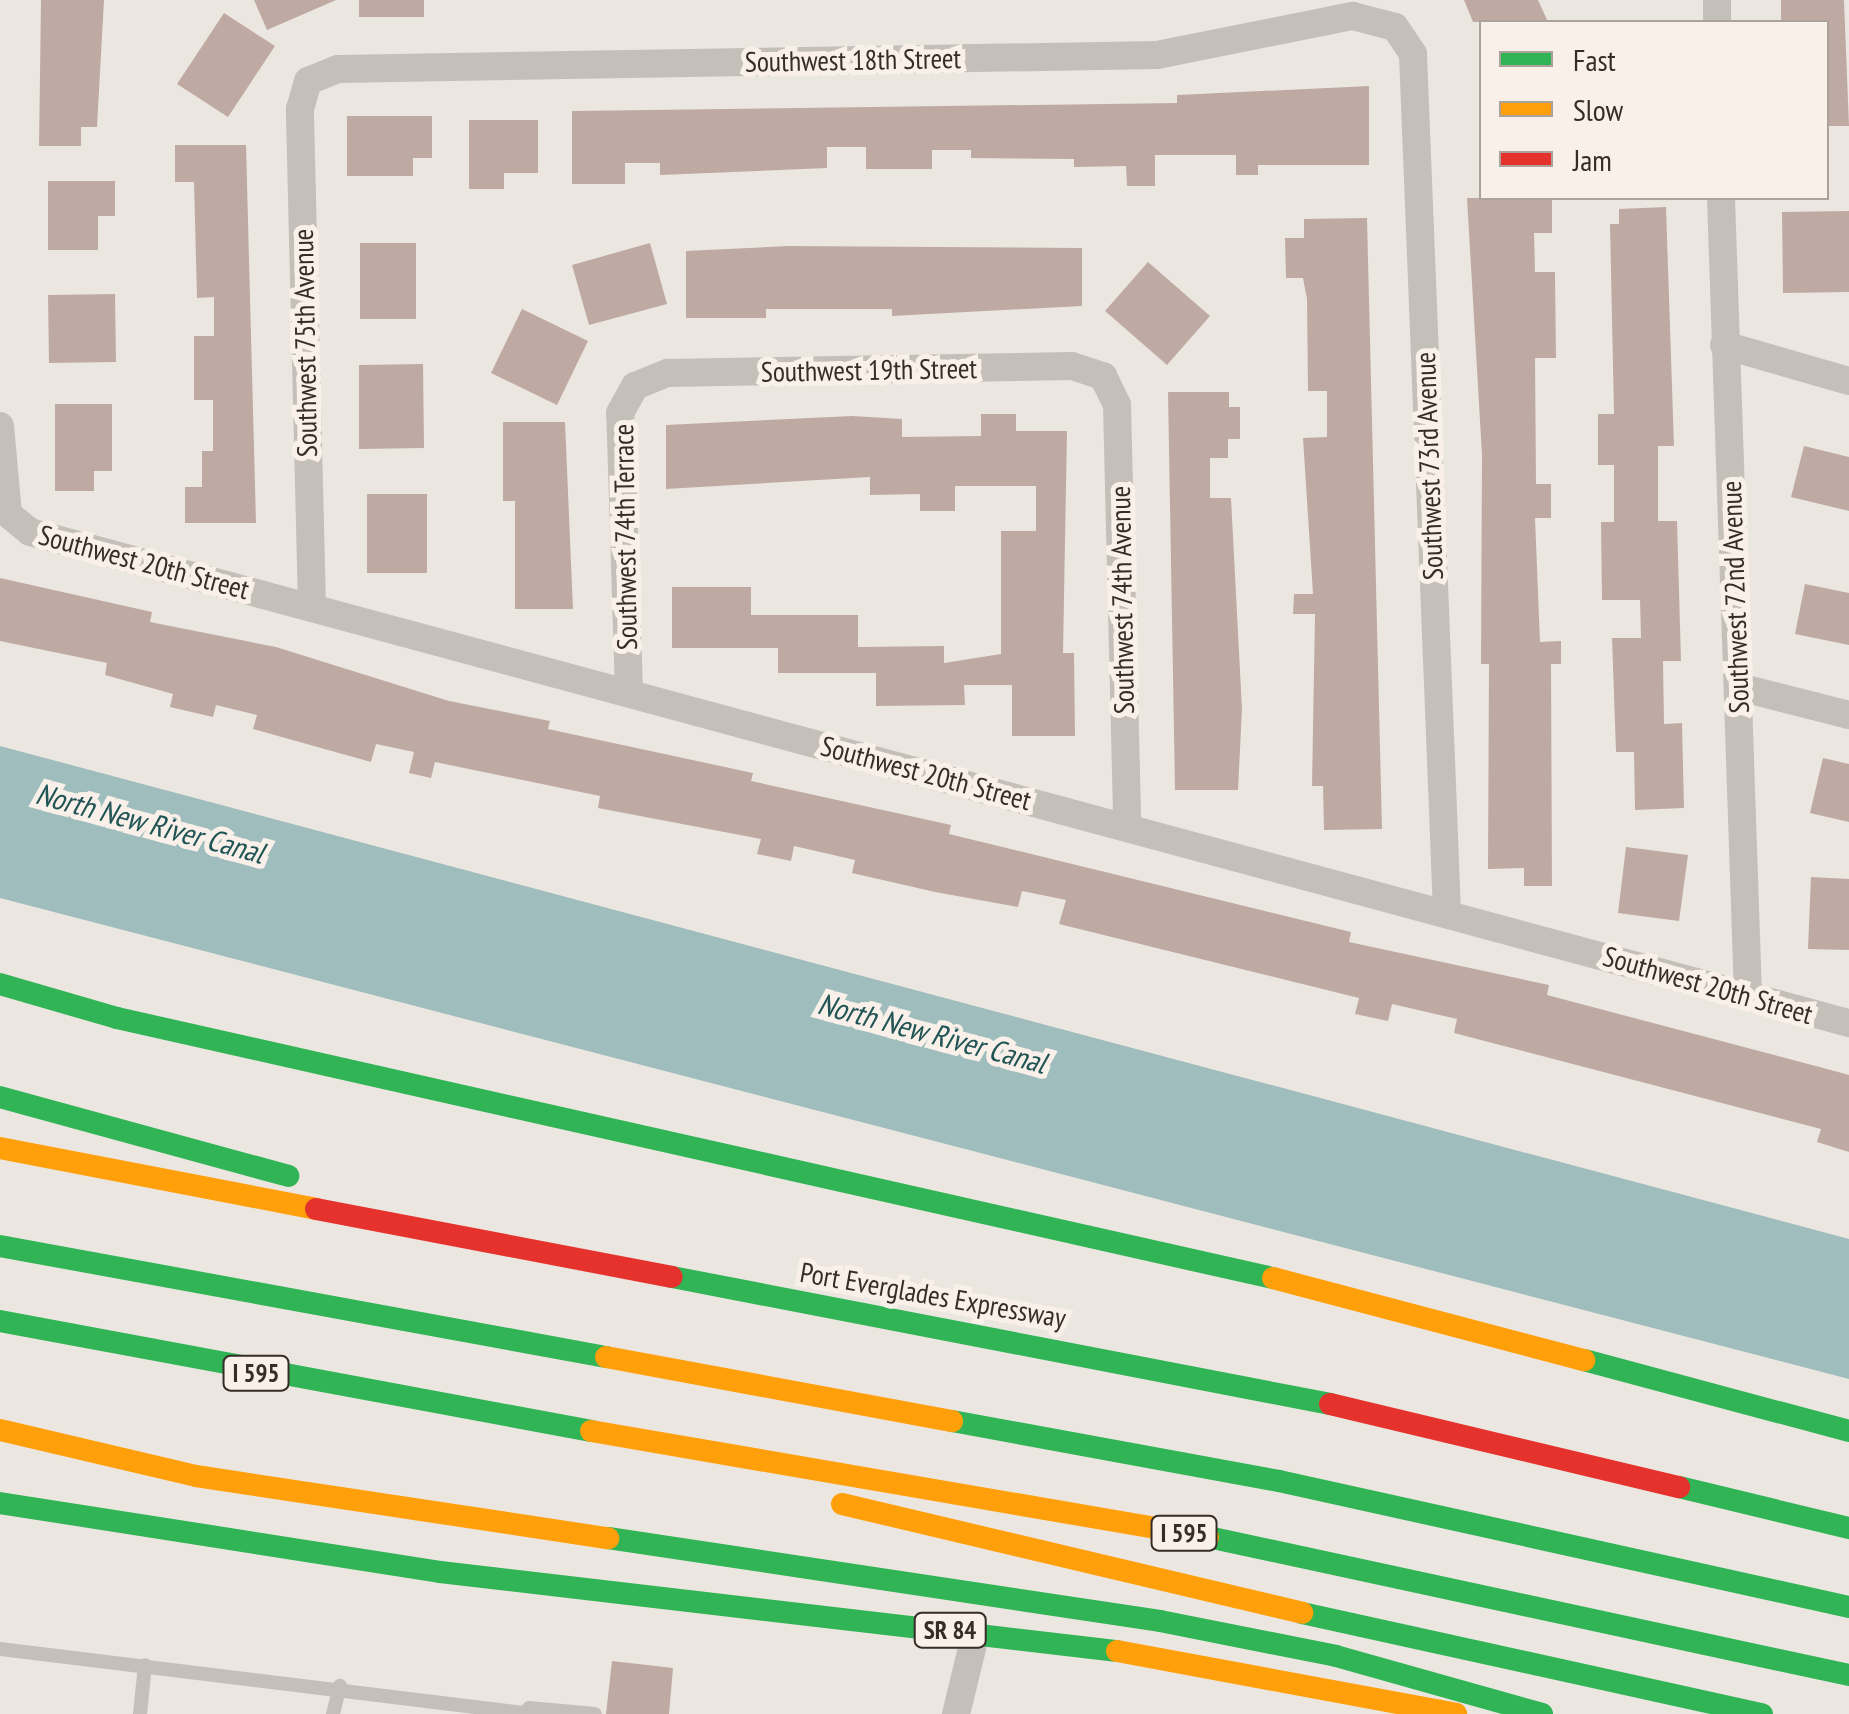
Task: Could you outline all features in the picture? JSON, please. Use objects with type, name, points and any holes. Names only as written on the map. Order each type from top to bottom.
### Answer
[{"type":"main road","points":[[0,984],[209,1040],[1296,1282],[1849,1431]]},
{"type":"main road","points":[[0,1097],[286,1175],[360,1221]]},
{"type":"main road","name":"Port Everglades Expressway","points":[[0,1148],[360,1221],[1325,1402],[1849,1528]]},
{"type":"main road","points":[[0,1246],[1298,1484],[1849,1608]]},
{"type":"main road","name":"I 595","points":[[0,1320],[513,1418],[1226,1540],[1849,1676]]},
{"type":"main road","points":[[513,1418],[1037,1555],[1762,1714]]},
{"type":"main road","points":[[0,1430],[196,1476],[1160,1621],[1336,1656],[1542,1714]]},
{"type":"main road","name":"SR 84","points":[[0,1503],[440,1572],[976,1632],[1236,1668],[1456,1714]]},
{"type":"street","name":"Southwest 18th Street","points":[[308,80],[338,69],[1157,55],[1354,16],[1395,27]]},
{"type":"street","name":"Southwest 73rd Avenue","points":[[1395,27],[1413,54],[1447,910]]},
{"type":"street","name":"Southwest 75th Avenue","points":[[308,80],[300,108],[312,607]]},
{"type":"street","name":"Southwest 72nd Avenue","points":[[1721,200],[1748,997]]},
{"type":"street","points":[[1724,345],[1849,382]]},
{"type":"street","name":"Southwest 19th Street","points":[[635,386],[668,373],[1072,366],[1103,376]]},
{"type":"street","name":"Southwest 74th Avenue","points":[[1103,376],[1116,406],[1127,827]]},
{"type":"street","name":"Southwest 74th Terrace","points":[[629,692],[620,413],[635,386]]},
{"type":"street","name":"Southwest 20th Street","points":[[0,426],[8,514],[30,532],[1447,910],[1849,1024]]},
{"type":"street","points":[[1739,686],[1849,715]]},
{"type":"street","points":[[956,1714],[976,1632]]},
{"type":"lane","points":[[0,1649],[530,1711],[595,1714]]},
{"type":"lane","points":[[140,1714],[145,1665]]},
{"type":"lane","points":[[333,1714],[340,1686]]},
{"type":"water","name":"North New River Canal","points":[[0,746],[1849,1239],[1849,1379],[0,898]]},
{"type":"building","points":[[41,0],[104,0],[97,127],[81,127],[81,146],[39,146]]},
{"type":"building","points":[[254,0],[336,0],[267,30]]},
{"type":"building","points":[[359,0],[424,0],[424,17],[359,17]]},
{"type":"building","points":[[1464,0],[1538,0],[1547,20],[1479,20],[1473,22]]},
{"type":"building","points":[[1781,0],[1844,0],[1849,126],[1829,126],[1829,20],[1781,20]]},
{"type":"building","points":[[224,13],[275,46],[228,117],[177,84]]},
{"type":"building","points":[[1369,86],[1369,165],[1258,165],[1258,175],[1236,175],[1236,155],[1155,155],[1155,186],[1127,186],[1126,166],[1074,167],[1074,159],[971,158],[971,150],[932,150],[932,169],[866,169],[866,147],[827,147],[827,168],[660,175],[660,163],[625,163],[625,184],[572,184],[572,111],[1177,103],[1177,95]]},
{"type":"building","points":[[347,116],[432,116],[432,158],[413,158],[413,176],[347,176]]},
{"type":"building","points":[[469,120],[538,120],[538,173],[504,173],[504,189],[469,189]]},
{"type":"building","points":[[175,145],[246,145],[256,523],[185,523],[185,487],[202,487],[202,451],[213,451],[213,400],[194,400],[194,336],[214,336],[214,297],[197,298],[194,182],[175,182]]},
{"type":"building","points":[[48,181],[115,181],[115,216],[98,216],[98,250],[48,250]]},
{"type":"building","points":[[1467,198],[1552,200],[1552,233],[1534,233],[1535,272],[1555,272],[1556,358],[1535,358],[1536,484],[1551,484],[1551,518],[1535,518],[1540,642],[1561,641],[1561,664],[1551,664],[1552,886],[1524,886],[1524,868],[1488,869],[1489,664],[1481,664],[1482,455]]},
{"type":"building","points":[[1666,207],[1674,446],[1658,446],[1658,521],[1677,521],[1681,661],[1663,661],[1664,724],[1682,723],[1684,808],[1635,810],[1634,752],[1616,752],[1612,638],[1641,638],[1640,600],[1602,600],[1601,522],[1614,522],[1614,465],[1598,465],[1598,414],[1614,414],[1610,224],[1619,224],[1619,209]]},
{"type":"building","points":[[1849,211],[1849,292],[1783,293],[1782,212]]},
{"type":"building","points":[[1367,218],[1382,829],[1324,830],[1323,786],[1312,786],[1315,614],[1293,614],[1294,594],[1313,594],[1303,438],[1327,437],[1327,391],[1308,391],[1307,299],[1303,278],[1286,278],[1285,238],[1304,238],[1304,219]]},
{"type":"building","points":[[360,243],[416,243],[416,319],[360,319]]},
{"type":"building","points":[[650,243],[667,304],[589,325],[572,265]]},
{"type":"building","points":[[788,246],[1082,248],[1082,306],[892,316],[892,309],[766,309],[766,318],[686,318],[686,251]]},
{"type":"building","points":[[1148,262],[1210,316],[1167,365],[1105,311]]},
{"type":"building","points":[[115,294],[116,362],[49,363],[48,295]]},
{"type":"building","points":[[522,309],[588,341],[557,405],[491,373]]},
{"type":"building","points":[[423,364],[424,448],[359,449],[359,365]]},
{"type":"building","points":[[1168,392],[1229,392],[1229,407],[1240,407],[1240,439],[1228,439],[1228,458],[1210,458],[1210,498],[1231,498],[1242,709],[1238,790],[1175,790]]},
{"type":"building","points":[[55,404],[112,404],[112,471],[94,471],[94,491],[55,491]]},
{"type":"building","points":[[981,414],[1016,414],[1016,431],[1067,431],[1063,653],[1074,653],[1075,736],[1012,736],[1012,685],[964,685],[965,705],[876,706],[876,673],[778,673],[778,648],[672,648],[672,587],[751,587],[751,615],[858,615],[858,647],[944,646],[944,663],[1001,654],[1001,531],[1036,531],[1036,486],[955,486],[955,511],[920,511],[920,494],[870,495],[870,477],[666,489],[666,425],[852,416],[902,419],[902,437],[981,436]]},
{"type":"building","points":[[503,422],[565,422],[573,609],[515,609],[515,501],[503,501]]},
{"type":"building","points":[[1804,446],[1849,457],[1849,511],[1791,497]]},
{"type":"building","points":[[367,494],[427,494],[427,573],[367,573]]},
{"type":"building","points":[[0,578],[152,612],[150,622],[276,647],[449,701],[550,721],[548,729],[753,773],[751,781],[951,825],[949,834],[1351,932],[1349,942],[1549,985],[1547,995],[1849,1075],[1849,1152],[1817,1142],[1821,1129],[1454,1033],[1457,1019],[1392,1004],[1388,1021],[1355,1014],[1359,998],[1059,924],[1066,900],[1022,891],[1018,907],[852,873],[855,860],[794,846],[791,861],[757,854],[761,839],[598,808],[600,796],[435,762],[431,778],[409,773],[414,752],[376,744],[371,762],[253,729],[257,715],[216,705],[213,717],[170,707],[173,694],[105,675],[107,663],[0,641]]},
{"type":"building","points":[[1805,584],[1849,593],[1849,645],[1795,634]]},
{"type":"building","points":[[1823,758],[1849,764],[1849,822],[1810,813]]},
{"type":"building","points":[[1626,847],[1688,855],[1679,921],[1618,913]]},
{"type":"building","points":[[1811,877],[1849,879],[1849,950],[1808,949]]},
{"type":"building","points":[[612,1661],[673,1668],[669,1714],[606,1714]]},
{"type":"traffic: fast","points":[[0,984],[117,1018],[1273,1278]]},
{"type":"traffic: fast","points":[[0,1097],[288,1176]]},
{"type":"traffic: fast","points":[[0,1246],[606,1357]]},
{"type":"traffic: fast","points":[[672,1277],[1330,1404]]},
{"type":"traffic: fast","points":[[0,1321],[591,1431]]},
{"type":"traffic: fast","points":[[1584,1360],[1849,1431]]},
{"type":"traffic: fast","points":[[952,1421],[1279,1481],[1849,1607]]},
{"type":"traffic: fast","points":[[1679,1487],[1849,1528]]},
{"type":"traffic: fast","points":[[0,1503],[440,1572],[1117,1651]]},
{"type":"traffic: fast","points":[[1208,1537],[1849,1675]]},
{"type":"traffic: fast","points":[[608,1538],[1160,1621],[1336,1656],[1542,1714]]},
{"type":"traffic: fast","points":[[1302,1613],[1762,1714]]},
{"type":"traffic: slow","points":[[0,1148],[316,1209]]},
{"type":"traffic: slow","points":[[1273,1278],[1584,1360]]},
{"type":"traffic: slow","points":[[606,1357],[952,1421]]},
{"type":"traffic: slow","points":[[0,1430],[196,1476],[608,1538]]},
{"type":"traffic: slow","points":[[591,1431],[1208,1537]]},
{"type":"traffic: slow","points":[[842,1504],[1302,1613]]},
{"type":"traffic: slow","points":[[1117,1651],[1456,1714]]},
{"type":"traffic: jam","points":[[316,1209],[672,1277]]},
{"type":"traffic: jam","points":[[1330,1404],[1679,1487]]}]
